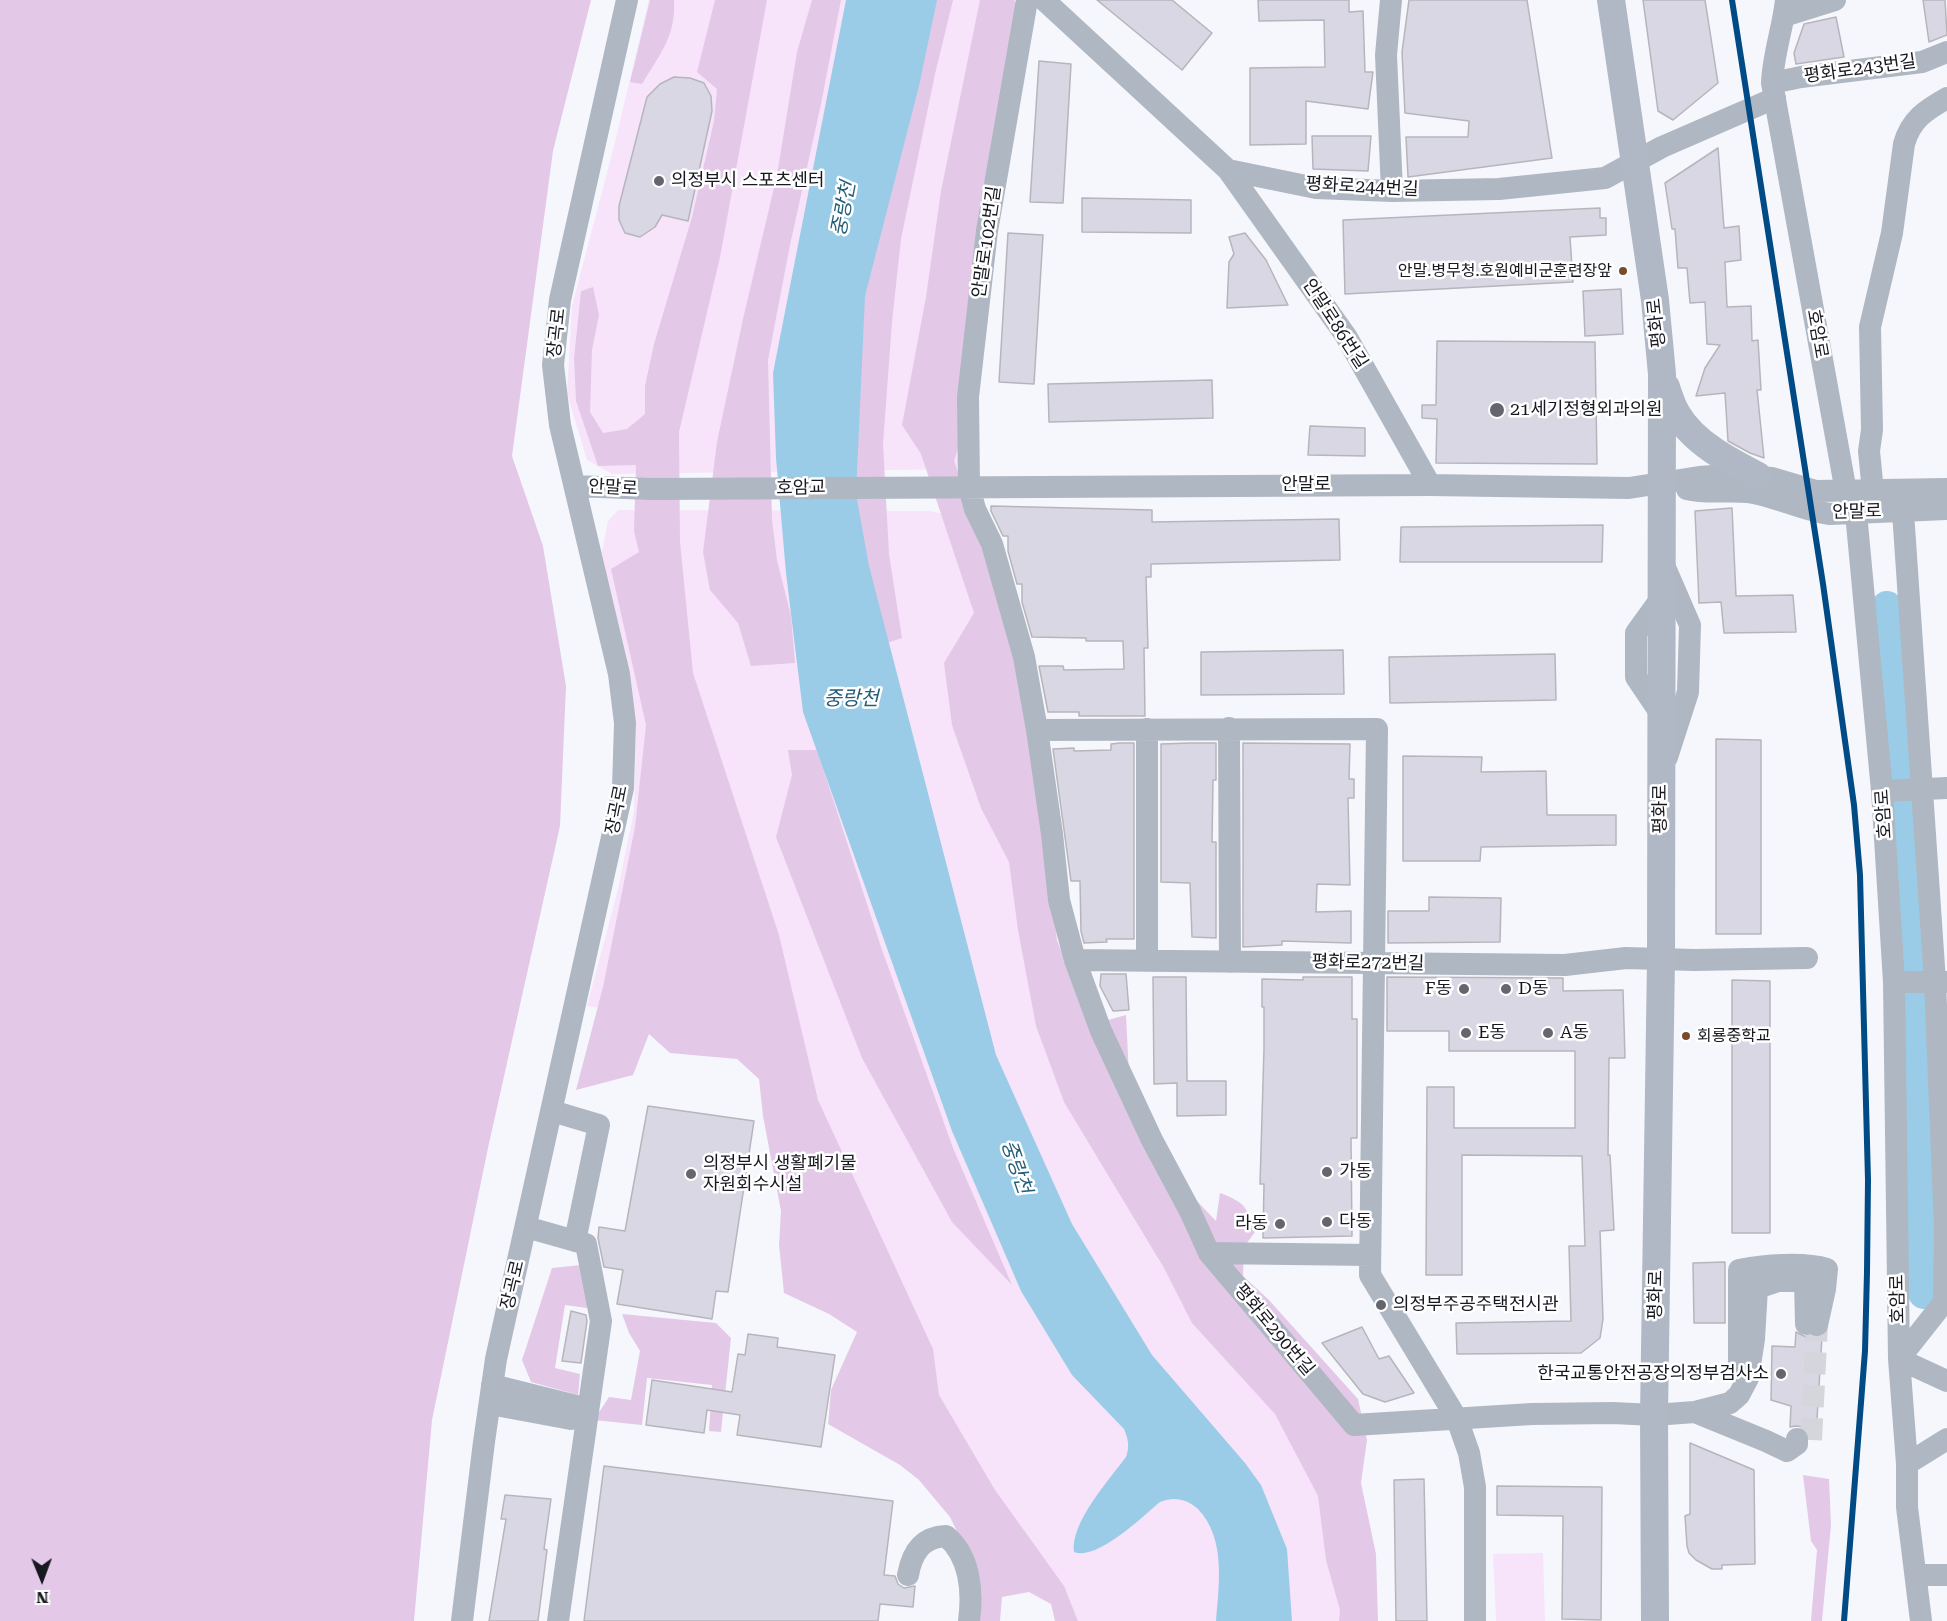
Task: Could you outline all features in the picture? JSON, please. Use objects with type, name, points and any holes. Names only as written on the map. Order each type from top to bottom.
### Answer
[{"type":"main road","name":"평화로","points":[[1611,0],[1655,300],[1662,374],[1661,960],[1654,1415],[1655,1621]]},
{"type":"main road","points":[[1662,374],[1675,412],[1686,427],[1696,437],[1735,464],[1758,476]]},
{"type":"street","name":"장곡로","points":[[462,1621],[496,1359],[623,788],[625,723],[619,674],[560,425],[553,365],[560,300],[627,0]]},
{"type":"street","name":"안말로102번길","points":[[1028,0],[987,231],[959,487],[975,509],[992,544],[1017,627],[1037,730]]},
{"type":"street","points":[[1044,0],[1228,170]]},
{"type":"street","points":[[1391,0],[1386,55],[1392,190]]},
{"type":"street","name":"호암로","points":[[1835,0],[1785,8],[1773,65],[1773,90],[1846,492],[1856,513],[1882,791],[1894,982],[1899,1359],[1907,1464],[1907,1507],[1921,1621]]},
{"type":"street","name":"평화로243번길","points":[[1634,161],[1801,77],[1922,62],[1947,52]]},
{"type":"street","points":[[1873,492],[1869,451],[1872,430],[1870,327],[1892,234],[1904,144],[1908,131],[1925,110],[1947,98]]},
{"type":"street","name":"평화로244번길","points":[[1228,170],[1316,188],[1499,189],[1605,178],[1634,161]]},
{"type":"street","name":"안말로86번길","points":[[1228,170],[1346,336],[1430,485]]},
{"type":"street","name":"안말로","points":[[959,487],[1430,485],[1629,488],[1699,477],[1758,476],[1785,481],[1816,491],[1873,492],[1947,489]]},
{"type":"street","name":"안말로","points":[[1662,483],[1699,492],[1748,492],[1830,514],[1947,509]]},
{"type":"street","name":"안말로","points":[[575,486],[651,489]]},
{"type":"street","name":"호암교","points":[[651,489],[959,487]]},
{"type":"street","points":[[1903,512],[1922,789],[1941,982],[1945,1229],[1944,1302],[1899,1359],[1947,1381]]},
{"type":"street","points":[[1661,773],[1688,692],[1690,625],[1662,561]]},
{"type":"street","points":[[1229,728],[1230,962]]},
{"type":"street","points":[[1147,729],[1147,960]]},
{"type":"street","points":[[1037,730],[1377,729],[1370,1275],[1457,1419],[1469,1453],[1475,1487],[1474,1621]]},
{"type":"street","name":"평화로290번길","points":[[1037,730],[1059,900],[1075,960],[1101,1031],[1152,1140],[1190,1211],[1209,1253],[1354,1425],[1555,1413],[1654,1415],[1695,1412]]},
{"type":"street","points":[[1882,791],[1947,788]]},
{"type":"street","name":"평화로272번길","points":[[1075,960],[1565,966],[1626,958],[1661,960],[1807,958]]},
{"type":"street","points":[[1894,982],[1941,982]]},
{"type":"street","points":[[552,1111],[599,1125],[575,1241]]},
{"type":"street","points":[[526,1227],[586,1244],[601,1321],[558,1621]]},
{"type":"street","points":[[1209,1253],[1370,1255]]},
{"type":"street","points":[[1695,1412],[1730,1402],[1739,1395],[1748,1378],[1754,1339],[1757,1288],[1778,1281],[1805,1281],[1811,1324]]},
{"type":"street","points":[[491,1394],[587,1415]]},
{"type":"street","points":[[1695,1412],[1766,1441],[1798,1444]]},
{"type":"street","points":[[1907,1464],[1947,1439]]},
{"type":"street","points":[[908,1575],[911,1557],[933,1536],[946,1536],[955,1544],[966,1566],[972,1599],[969,1621]]},
{"type":"street","points":[[1916,1575],[1947,1575]]},
{"type":"shaded area","points":[[0,0],[591,0],[553,151],[512,456],[543,546],[566,686],[560,826],[488,1148],[432,1420],[414,1621],[0,1621]]},
{"type":"shaded area","points":[[649,0],[1018,0],[958,469],[612,474],[587,460],[567,394],[572,306]]},
{"type":"shaded area","points":[[650,0],[674,0],[670,34],[661,54],[642,84],[630,82]]},
{"type":"shaded area","points":[[715,0],[767,0],[720,257],[679,432],[680,542],[693,673],[779,935],[818,1100],[933,1349],[939,1395],[995,1490],[1064,1586],[1078,1621],[1055,1621],[1051,1604],[1029,1592],[1002,1597],[1000,1621],[973,1621],[972,1563],[950,1517],[919,1480],[900,1465],[828,1424],[831,1390],[857,1332],[829,1314],[784,1293],[779,1245],[781,1211],[763,1116],[759,1079],[737,1059],[670,1053],[649,1034],[633,1075],[576,1090],[603,987],[635,827],[646,725],[611,569],[639,552],[634,531],[636,465],[598,466],[576,401],[574,358],[581,291],[593,287],[599,315],[592,350],[590,412],[603,433],[627,429],[645,414],[645,386],[654,344],[692,217],[714,121],[717,89],[697,72]]},
{"type":"shaded area","points":[[812,0],[841,0],[768,360],[772,520],[777,560],[791,616],[795,663],[751,666],[738,623],[710,590],[703,552],[717,442],[777,175],[797,52]]},
{"type":"shaded area","points":[[916,0],[953,0],[935,74],[901,239],[892,322],[883,444],[889,554],[902,638],[871,648],[831,438]]},
{"type":"shaded area","points":[[980,0],[1014,0],[1020,12],[974,397],[954,461],[982,535],[1029,705],[1057,940],[1090,1025],[1126,1015],[1131,1116],[1196,1200],[1216,1221],[1220,1193],[1244,1206],[1255,1232],[1244,1247],[1243,1276],[1268,1299],[1358,1399],[1367,1440],[1361,1483],[1376,1554],[1378,1621],[1339,1621],[1340,1610],[1326,1560],[1318,1496],[1275,1414],[1192,1323],[1164,1268],[1064,1102],[1036,1026],[1018,930],[1009,862],[981,808],[952,725],[944,663],[974,613],[921,454],[902,425],[926,297],[941,191]]},
{"type":"shaded area","points":[[618,510],[930,511],[944,514],[984,550],[1054,943],[1275,1350],[1366,1621],[1055,1621],[1048,1588],[901,1342],[761,1035],[587,1006],[618,889],[634,811],[636,733],[602,552],[608,521]]},
{"type":"shaded area","points":[[788,750],[817,750],[881,947],[953,1148],[1012,1285],[952,1222],[862,1058],[776,837],[792,775]]},
{"type":"shaded area","points":[[581,1265],[594,1309],[565,1305],[555,1368],[580,1374],[578,1395],[531,1382],[522,1360],[552,1268]]},
{"type":"shaded area","points":[[622,1314],[716,1323],[731,1338],[721,1432],[709,1431],[712,1385],[647,1378],[642,1425],[594,1420],[609,1397],[631,1400],[640,1351],[629,1333]]},
{"type":"shaded area","points":[[1803,1475],[1829,1479],[1831,1525],[1822,1621],[1811,1621],[1817,1550],[1811,1541]]},
{"type":"shaded area","points":[[1543,1553],[1545,1621],[1496,1621],[1493,1554]]},
{"type":"water","name":"중랑천","points":[[846,0],[937,0],[919,86],[865,296],[856,494],[869,566],[996,1055],[1072,1224],[1152,1355],[1245,1463],[1261,1485],[1287,1549],[1292,1621],[1216,1621],[1219,1577],[1217,1548],[1207,1521],[1198,1509],[1185,1501],[1170,1499],[1160,1502],[1107,1544],[1084,1553],[1074,1552],[1074,1541],[1084,1515],[1126,1457],[1127,1436],[1124,1429],[1072,1375],[1021,1291],[952,1131],[803,712],[786,573],[776,458],[773,373]]},
{"type":"building","points":[[1097,0],[1172,0],[1212,33],[1182,70]]},
{"type":"building","points":[[1258,0],[1349,0],[1349,12],[1363,11],[1365,72],[1373,72],[1368,109],[1306,101],[1306,144],[1250,145],[1250,68],[1325,67],[1324,20],[1259,21]]},
{"type":"building","points":[[1409,0],[1527,0],[1552,158],[1408,177],[1406,137],[1468,137],[1469,121],[1405,113],[1402,52]]},
{"type":"building","points":[[1643,0],[1705,0],[1718,83],[1673,120],[1658,111]]},
{"type":"building","points":[[1923,0],[1945,0],[1947,35],[1929,42]]},
{"type":"building","points":[[1836,17],[1844,57],[1796,64],[1794,53],[1804,24]]},
{"type":"building","points":[[1039,61],[1071,64],[1063,203],[1030,202]]},
{"type":"building","points":[[674,77],[690,78],[704,83],[711,96],[712,111],[688,221],[662,215],[655,227],[640,237],[625,233],[619,220],[619,206],[647,97],[660,84]]},
{"type":"building","points":[[1312,136],[1371,136],[1368,171],[1313,169]]},
{"type":"building","points":[[1718,148],[1724,228],[1739,226],[1741,260],[1725,262],[1727,307],[1751,306],[1752,341],[1758,340],[1761,390],[1757,390],[1764,458],[1728,441],[1725,393],[1696,396],[1705,368],[1720,345],[1707,344],[1705,302],[1690,303],[1687,268],[1678,268],[1675,229],[1672,229],[1665,183]]},
{"type":"building","points":[[1082,198],[1191,200],[1191,233],[1082,232]]},
{"type":"building","points":[[1600,208],[1600,218],[1606,218],[1606,235],[1570,237],[1573,282],[1345,294],[1343,220]]},
{"type":"building","points":[[1008,233],[1043,235],[1034,384],[999,382]]},
{"type":"building","points":[[1245,233],[1266,260],[1288,305],[1227,308],[1229,262],[1234,254],[1229,237]]},
{"type":"building","points":[[1621,289],[1623,334],[1585,336],[1583,291]]},
{"type":"building","points":[[1437,341],[1595,342],[1597,464],[1436,463],[1437,419],[1422,418],[1422,405],[1436,405]]},
{"type":"building","points":[[1212,380],[1213,418],[1049,422],[1048,384]]},
{"type":"building","points":[[1310,426],[1365,428],[1365,456],[1308,455]]},
{"type":"building","points":[[991,506],[1152,510],[1152,522],[1339,519],[1340,560],[1151,564],[1151,577],[1146,577],[1148,648],[1144,648],[1145,716],[1079,716],[1079,712],[1048,712],[1039,666],[1063,666],[1064,670],[1124,669],[1123,641],[1032,637],[1022,602],[1022,584],[1017,584],[1008,551],[1008,536],[1003,536],[991,511]]},
{"type":"building","points":[[1732,508],[1736,596],[1793,595],[1796,632],[1724,633],[1721,602],[1699,603],[1695,511]]},
{"type":"building","points":[[1603,525],[1602,562],[1400,562],[1401,527]]},
{"type":"building","points":[[1343,650],[1344,694],[1201,695],[1201,652]]},
{"type":"building","points":[[1555,654],[1556,700],[1390,703],[1389,657]]},
{"type":"building","points":[[1716,739],[1761,740],[1761,934],[1716,934]]},
{"type":"building","points":[[1134,743],[1134,939],[1106,939],[1107,942],[1084,943],[1081,931],[1080,881],[1071,881],[1053,749],[1111,750],[1111,744]]},
{"type":"building","points":[[1216,743],[1212,842],[1216,842],[1216,938],[1192,937],[1190,883],[1161,882],[1161,744]]},
{"type":"building","points":[[1243,743],[1350,744],[1349,779],[1354,779],[1354,798],[1348,798],[1350,885],[1317,884],[1316,912],[1351,911],[1351,943],[1282,941],[1282,945],[1243,947]]},
{"type":"building","points":[[1403,756],[1482,757],[1481,772],[1546,771],[1547,815],[1616,815],[1616,845],[1481,847],[1480,861],[1403,861]]},
{"type":"building","points":[[1429,897],[1501,898],[1500,942],[1388,943],[1388,911],[1429,911]]},
{"type":"building","points":[[1101,974],[1126,974],[1129,1010],[1113,1011],[1100,986]]},
{"type":"building","points":[[1153,977],[1186,977],[1187,1081],[1226,1081],[1226,1115],[1177,1116],[1177,1083],[1154,1084]]},
{"type":"building","points":[[1303,977],[1352,977],[1352,1019],[1357,1019],[1357,1138],[1351,1138],[1352,1236],[1263,1238],[1264,1184],[1260,1184],[1264,1049],[1262,979],[1303,980]]},
{"type":"building","points":[[1387,977],[1563,978],[1563,991],[1623,990],[1625,1058],[1609,1058],[1608,1155],[1610,1155],[1614,1230],[1600,1231],[1603,1319],[1600,1338],[1581,1353],[1457,1354],[1456,1323],[1571,1321],[1569,1246],[1585,1246],[1582,1156],[1462,1155],[1462,1275],[1426,1275],[1427,1087],[1454,1087],[1454,1128],[1575,1128],[1575,1051],[1449,1051],[1449,1031],[1387,1031]]},
{"type":"building","points":[[1732,980],[1770,981],[1770,1233],[1732,1233]]},
{"type":"building","name":"의정부시 생활폐기물 자원회수시설","points":[[648,1106],[754,1121],[728,1292],[716,1291],[712,1319],[617,1304],[623,1270],[604,1267],[598,1238],[599,1227],[625,1231]]},
{"type":"building","points":[[1725,1262],[1725,1323],[1694,1323],[1693,1263]]},
{"type":"building","points":[[571,1311],[586,1315],[581,1363],[562,1361]]},
{"type":"building","points":[[1362,1327],[1379,1359],[1389,1356],[1414,1393],[1385,1402],[1363,1394],[1322,1343]]},
{"type":"building","points":[[1796,1332],[1806,1337],[1822,1337],[1816,1435],[1809,1435],[1803,1427],[1790,1427],[1791,1406],[1771,1400],[1772,1346],[1795,1347]]},
{"type":"building","points":[[748,1334],[778,1338],[777,1347],[835,1355],[821,1447],[737,1435],[740,1415],[707,1410],[704,1433],[646,1425],[652,1380],[732,1392],[738,1354],[745,1355]]},
{"type":"building","points":[[1690,1443],[1754,1470],[1755,1564],[1722,1565],[1722,1569],[1712,1569],[1689,1553],[1685,1516],[1690,1514]]},
{"type":"building","points":[[604,1466],[893,1501],[884,1575],[895,1576],[898,1584],[904,1588],[915,1586],[913,1607],[880,1604],[878,1621],[584,1621]]},
{"type":"building","points":[[1424,1479],[1427,1621],[1396,1621],[1394,1480]]},
{"type":"building","points":[[1497,1486],[1602,1487],[1601,1620],[1562,1619],[1563,1516],[1497,1515]]},
{"type":"building","points":[[505,1495],[551,1499],[538,1621],[489,1621],[506,1519],[501,1519]]},
{"type":"waterway","points":[[1887,607],[1909,855],[1919,1015],[1924,1293]]},
{"type":"tunnel","points":[[1811,1440],[1817,1325]]},
{"type":"transit line","points":[[1732,0],[1823,584],[1854,805],[1860,875],[1868,1180],[1867,1272],[1865,1351],[1844,1621]]},
{"type":"place","name":"의정부시 스포츠센터","points":[[659,181]]},
{"type":"place","name":"안말.병무청.호원예비군훈련장앞","points":[[1623,271]]},
{"type":"place","name":"21세기정형외과의원","points":[[1497,410]]},
{"type":"place","name":"F동","points":[[1464,989]]},
{"type":"place","name":"D동","points":[[1506,989]]},
{"type":"place","name":"E동","points":[[1466,1033]]},
{"type":"place","name":"A동","points":[[1548,1033]]},
{"type":"place","name":"회룡중학교","points":[[1686,1036]]},
{"type":"place","name":"가동","points":[[1327,1172]]},
{"type":"place","name":"의정부시 생활폐기물 자원회수시설","points":[[691,1174]]},
{"type":"place","name":"다동","points":[[1327,1222]]},
{"type":"place","name":"라동","points":[[1280,1224]]},
{"type":"place","name":"의정부주공주택전시관","points":[[1381,1305]]},
{"type":"place","name":"한국교통안전공장의정부검사소","points":[[1781,1374]]}]
